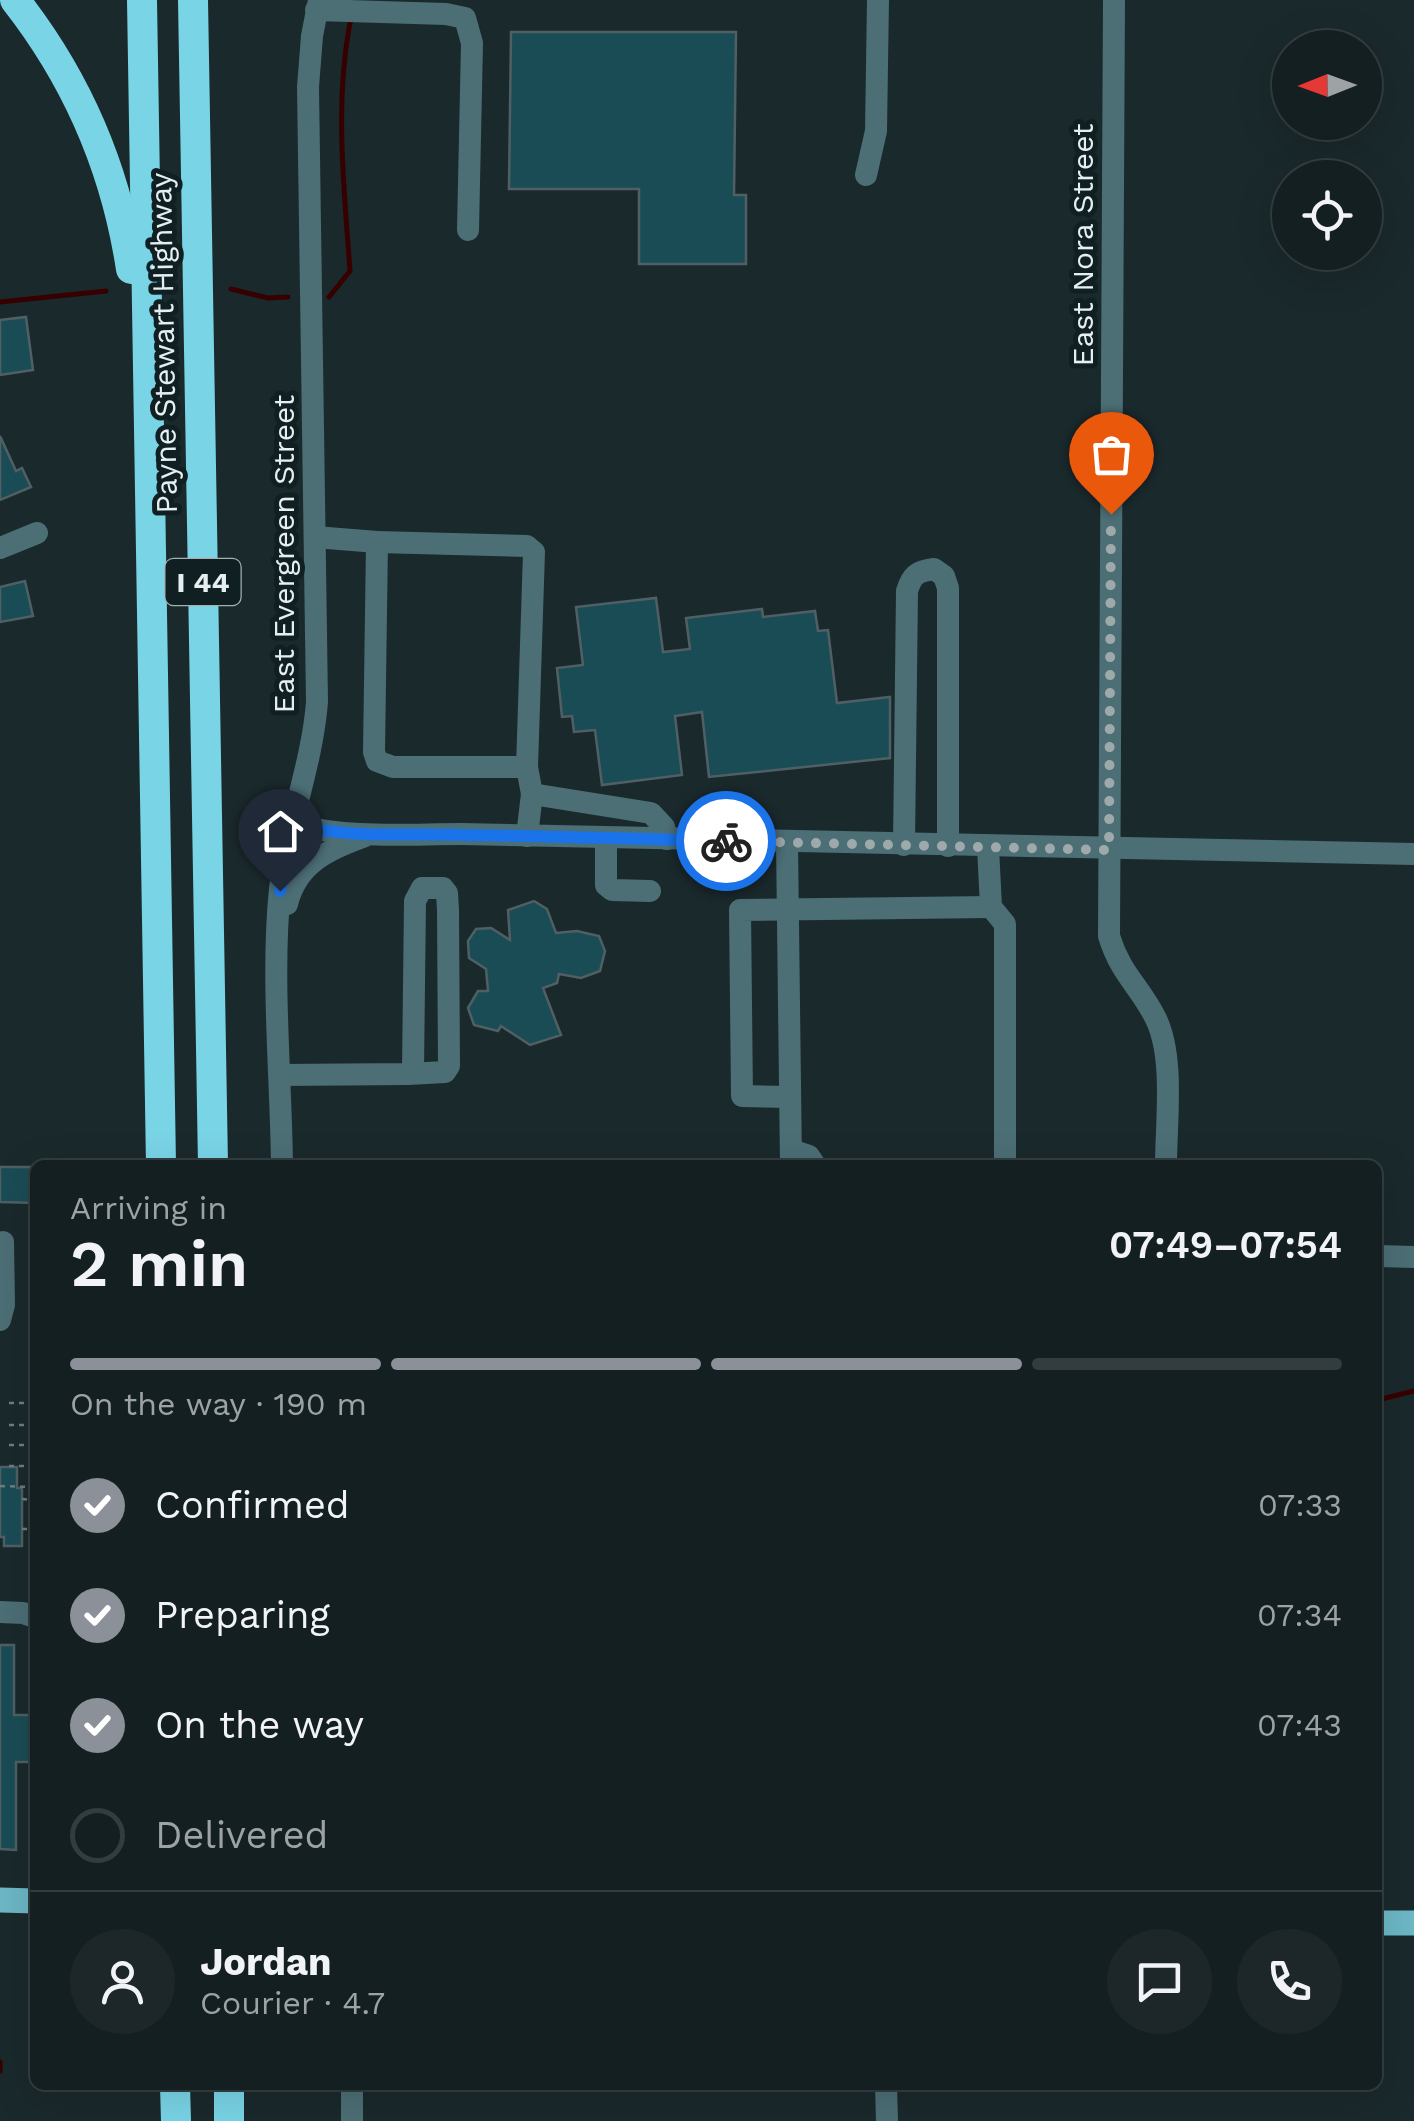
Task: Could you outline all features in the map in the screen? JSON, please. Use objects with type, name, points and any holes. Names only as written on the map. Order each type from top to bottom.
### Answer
[{"type":"highway","points":[[15,0],[76,94],[102,151],[122,215],[131,270],[150,504]]},
{"type":"highway","name":"Payne Stewart Highway","points":[[142,0],[161,1160]]},
{"type":"highway","name":"Payne Stewart Highway","points":[[193,0],[213,1160]]},
{"type":"highway","points":[[196,178],[204,0]]},
{"type":"highway","points":[[175,2090],[176,2121]]},
{"type":"highway","points":[[229,2090],[229,2121]]},
{"type":"main road","points":[[0,1900],[30,1900]]},
{"type":"main road","points":[[1382,1922],[1414,1923]]},
{"type":"street","points":[[866,175],[876,131],[878,0]]},
{"type":"street","name":"East Nora Street","points":[[1114,0],[1109,936],[1116,960],[1155,1015],[1162,1035],[1166,1066],[1166,1160]]},
{"type":"street","points":[[317,5],[352,12],[446,14],[465,18],[470,25],[468,230]]},
{"type":"street","name":"East Evergreen Street","points":[[282,1160],[278,942],[282,878],[312,752],[317,702],[308,76],[317,5]]},
{"type":"street","points":[[0,548],[37,532]]},
{"type":"street","points":[[315,538],[527,546],[534,552],[528,767],[532,794],[527,836]]},
{"type":"street","points":[[377,542],[377,762],[393,767],[528,767]]},
{"type":"street","points":[[904,845],[907,591],[912,577],[934,569],[944,576],[948,588],[948,846]]},
{"type":"street","points":[[532,794],[651,813],[664,826],[667,840]]},
{"type":"street","points":[[293,824],[367,836],[1414,854]]},
{"type":"street","points":[[278,942],[291,888],[304,870],[320,855],[367,836]]},
{"type":"street","points":[[606,838],[606,885],[612,890],[650,891]]},
{"type":"street","points":[[787,842],[791,1158]]},
{"type":"street","points":[[988,847],[991,907],[1006,924],[1005,1160]]},
{"type":"street","points":[[280,1075],[438,1074],[445,1072],[449,1066],[448,910],[443,888],[422,888],[414,900],[414,1063],[408,1074]]},
{"type":"street","points":[[790,1097],[742,1096],[740,910],[991,907]]},
{"type":"street","points":[[0,1320],[4,1305],[3,1242]]},
{"type":"street","points":[[1382,1256],[1414,1257]]},
{"type":"street","points":[[0,1612],[30,1616]]},
{"type":"street","points":[[352,2090],[352,2121]]},
{"type":"street","points":[[886,2090],[887,2121]]},
{"type":"path","points":[[9,1403],[30,1403]]},
{"type":"path","points":[[9,1425],[30,1425]]},
{"type":"path","points":[[9,1445],[30,1444]]},
{"type":"path","points":[[9,1466],[30,1466]]},
{"type":"path","points":[[0,1486],[30,1487]]},
{"type":"path","points":[[22,1500],[30,1500]]},
{"type":"path","points":[[22,1529],[30,1529]]},
{"type":"building","points":[[511,32],[736,32],[734,195],[746,195],[746,264],[639,264],[639,189],[509,189]]},
{"type":"building","points":[[26,317],[33,370],[0,375],[0,320]]},
{"type":"building","points":[[0,436],[16,471],[22,468],[31,487],[0,500]]},
{"type":"building","points":[[25,581],[33,616],[0,622],[0,587]]},
{"type":"building","points":[[656,598],[663,652],[690,649],[686,618],[762,609],[763,617],[815,611],[818,631],[828,630],[837,703],[890,697],[890,758],[709,777],[702,712],[675,716],[682,775],[602,785],[595,730],[574,732],[572,716],[562,717],[557,668],[583,665],[576,607]]},
{"type":"building","points":[[534,901],[547,909],[556,933],[577,931],[599,936],[605,951],[600,971],[581,978],[559,974],[557,983],[543,988],[561,1035],[530,1045],[501,1026],[498,1031],[474,1025],[468,1008],[478,991],[488,991],[486,969],[469,958],[468,941],[476,929],[491,928],[510,940],[508,910]]},
{"type":"building","points":[[0,1167],[30,1167],[30,1203],[0,1202]]},
{"type":"building","points":[[0,1467],[17,1467],[17,1488],[22,1488],[22,1546],[4,1546],[4,1537],[0,1537]]},
{"type":"building","points":[[0,1645],[14,1645],[14,1715],[30,1715],[30,1762],[16,1762],[16,1850],[0,1849]]},
{"type":"waterway","points":[[329,297],[350,271],[342,112],[351,18]]},
{"type":"waterway","points":[[231,289],[268,298],[288,297]]},
{"type":"waterway","points":[[0,302],[106,291]]},
{"type":"waterway","points":[[1382,1399],[1414,1391]]},
{"type":"waterway","points":[[0,2062],[0,2071]]},
{"type":"way so far","points":[[726,841],[1109,850],[1111,514]]},
{"type":"route","points":[[280,891],[293,824],[367,836],[726,841]]}]
